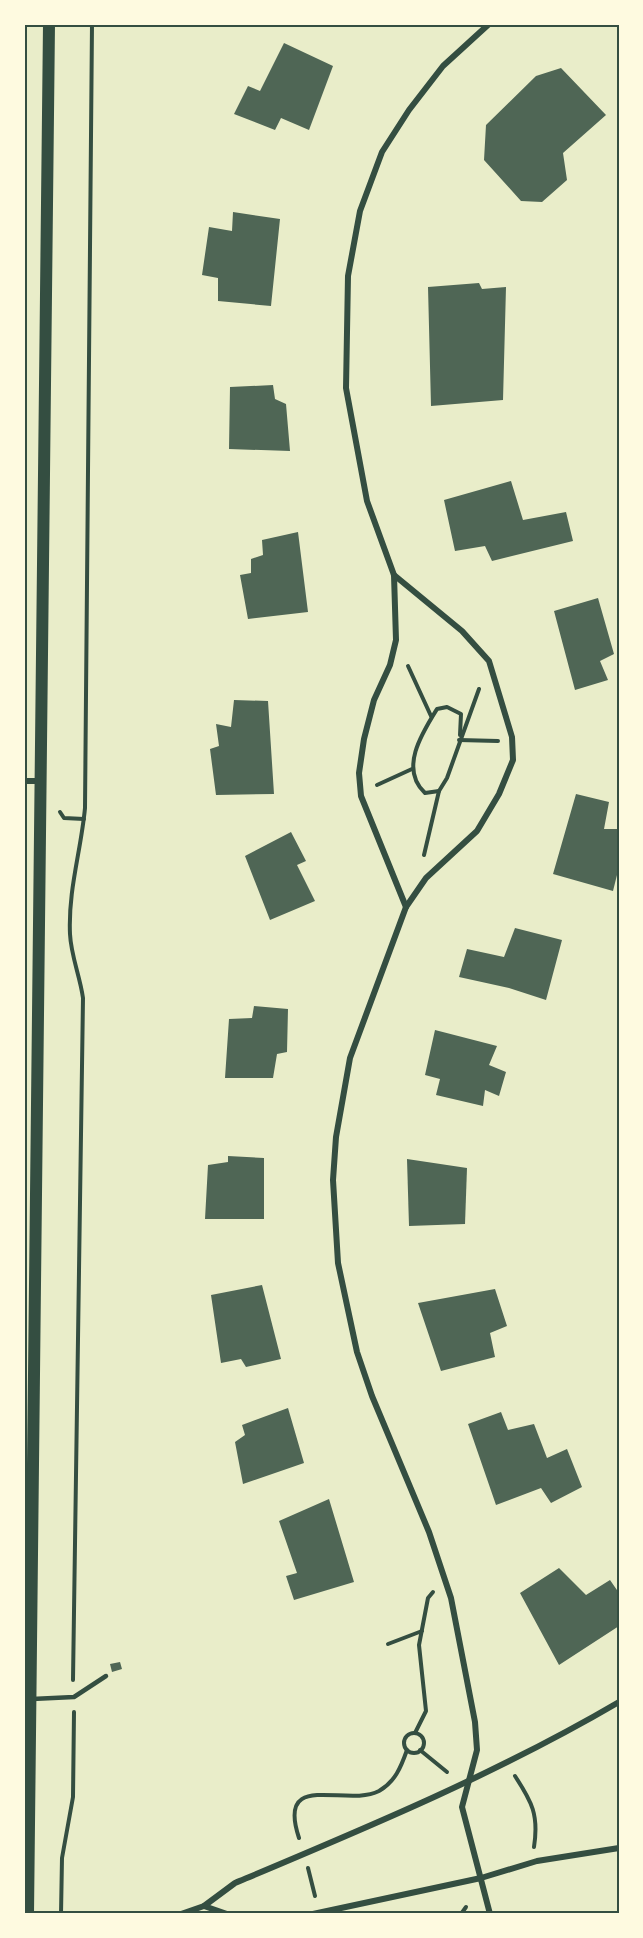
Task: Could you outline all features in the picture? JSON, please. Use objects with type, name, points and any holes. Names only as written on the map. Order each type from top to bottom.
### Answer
[{"type":"main road","points":[[28,1914],[49,24]]},
{"type":"street","points":[[406,907],[361,796],[359,773],[364,739],[374,700],[390,665],[396,640],[393,575],[367,501],[348,398],[346,318],[350,261],[363,201],[382,152],[443,66],[489,24]]},
{"type":"street","points":[[393,575],[462,631],[489,661],[512,737],[513,760],[499,794],[477,831],[426,878],[406,907],[348,1067],[336,1137],[334,1217],[338,1263],[357,1352],[372,1396],[425,1522],[451,1598],[475,1722],[477,1750],[462,1807],[490,1914]]},
{"type":"street","points":[[24,781],[40,781]]},
{"type":"street","points":[[181,1914],[204,1906],[235,1883],[469,1782],[560,1737],[619,1702]]},
{"type":"street","points":[[312,1914],[481,1878],[537,1861],[619,1848]]},
{"type":"street","points":[[204,1906],[227,1914]]},
{"type":"lane","points":[[29,1699],[74,1697],[106,1676]]},
{"type":"path","points":[[73,1682],[83,998],[70,930],[71,883],[81,847],[85,808],[92,24]]},
{"type":"path","points":[[396,640],[432,717]]},
{"type":"path","points":[[421,864],[438,791],[447,778],[489,661]]},
{"type":"path","points":[[438,791],[425,793],[417,786],[412,769],[418,744],[437,709],[447,707],[461,714],[459,740]]},
{"type":"path","points":[[459,740],[495,741],[512,737]]},
{"type":"path","points":[[361,796],[382,782],[412,769]]},
{"type":"path","points":[[420,1750],[414,1752],[407,1750],[404,1745],[405,1738],[415,1733],[426,1711],[419,1645],[428,1598],[444,1578]]},
{"type":"path","points":[[388,1644],[422,1631]]},
{"type":"path","points":[[61,1914],[62,1858],[73,1797],[74,1708]]},
{"type":"path","points":[[415,1733],[421,1736],[423,1742],[420,1750]]},
{"type":"path","points":[[300,1841],[294,1818],[299,1801],[303,1797],[318,1794],[349,1797],[379,1791],[398,1774],[407,1750]]},
{"type":"path","points":[[420,1750],[449,1773]]},
{"type":"path","points":[[511,1761],[515,1777],[532,1806],[537,1826],[534,1847],[537,1861]]},
{"type":"path","points":[[307,1866],[316,1900]]},
{"type":"path","points":[[461,1914],[466,1907]]},
{"type":"building","points":[[284,43],[333,66],[309,130],[281,118],[275,130],[234,114],[248,86],[260,91]]},
{"type":"building","points":[[561,68],[606,115],[563,153],[567,180],[542,202],[521,201],[484,160],[486,125],[536,76]]},
{"type":"building","points":[[233,212],[280,219],[271,306],[218,301],[218,278],[202,275],[209,227],[232,231]]},
{"type":"building","points":[[479,283],[482,289],[506,287],[503,400],[431,406],[428,287]]},
{"type":"building","points":[[273,385],[275,399],[286,404],[290,451],[229,449],[230,387]]},
{"type":"building","points":[[511,481],[523,520],[566,512],[573,541],[492,561],[485,546],[455,551],[444,500]]},
{"type":"building","points":[[298,532],[308,612],[248,619],[240,575],[251,573],[251,559],[263,555],[262,540]]},
{"type":"building","points":[[598,598],[614,654],[600,661],[608,680],[575,690],[554,611]]},
{"type":"building","points":[[234,700],[268,701],[274,794],[216,795],[210,749],[219,746],[216,724],[231,727]]},
{"type":"building","points":[[576,794],[609,802],[604,829],[619,829],[619,867],[613,891],[553,874]]},
{"type":"building","points":[[291,832],[306,861],[297,865],[315,901],[270,920],[245,856]]},
{"type":"building","points":[[515,928],[562,940],[546,1000],[509,988],[459,977],[467,949],[504,957]]},
{"type":"building","points":[[254,1006],[288,1009],[287,1052],[277,1054],[273,1078],[225,1078],[229,1019],[252,1018]]},
{"type":"building","points":[[435,1030],[497,1046],[489,1065],[506,1072],[499,1096],[485,1090],[483,1106],[436,1095],[440,1079],[425,1075]]},
{"type":"building","points":[[228,1156],[264,1158],[264,1219],[205,1219],[208,1165],[228,1162]]},
{"type":"building","points":[[407,1159],[467,1168],[465,1224],[409,1226]]},
{"type":"building","points":[[262,1285],[281,1359],[246,1367],[241,1359],[221,1363],[211,1295]]},
{"type":"building","points":[[495,1289],[507,1326],[490,1333],[495,1357],[441,1371],[418,1303]]},
{"type":"building","points":[[288,1408],[304,1463],[243,1484],[235,1442],[245,1435],[242,1425]]},
{"type":"building","points":[[501,1412],[508,1430],[534,1424],[547,1458],[567,1449],[582,1487],[551,1503],[541,1488],[496,1505],[468,1424]]},
{"type":"building","points":[[329,1499],[354,1582],[294,1600],[286,1576],[297,1573],[279,1521]]},
{"type":"building","points":[[559,1568],[586,1595],[610,1580],[619,1593],[619,1626],[559,1665],[520,1593]]},
{"type":"building","points":[[120,1662],[122,1669],[112,1672],[110,1664]]}]
